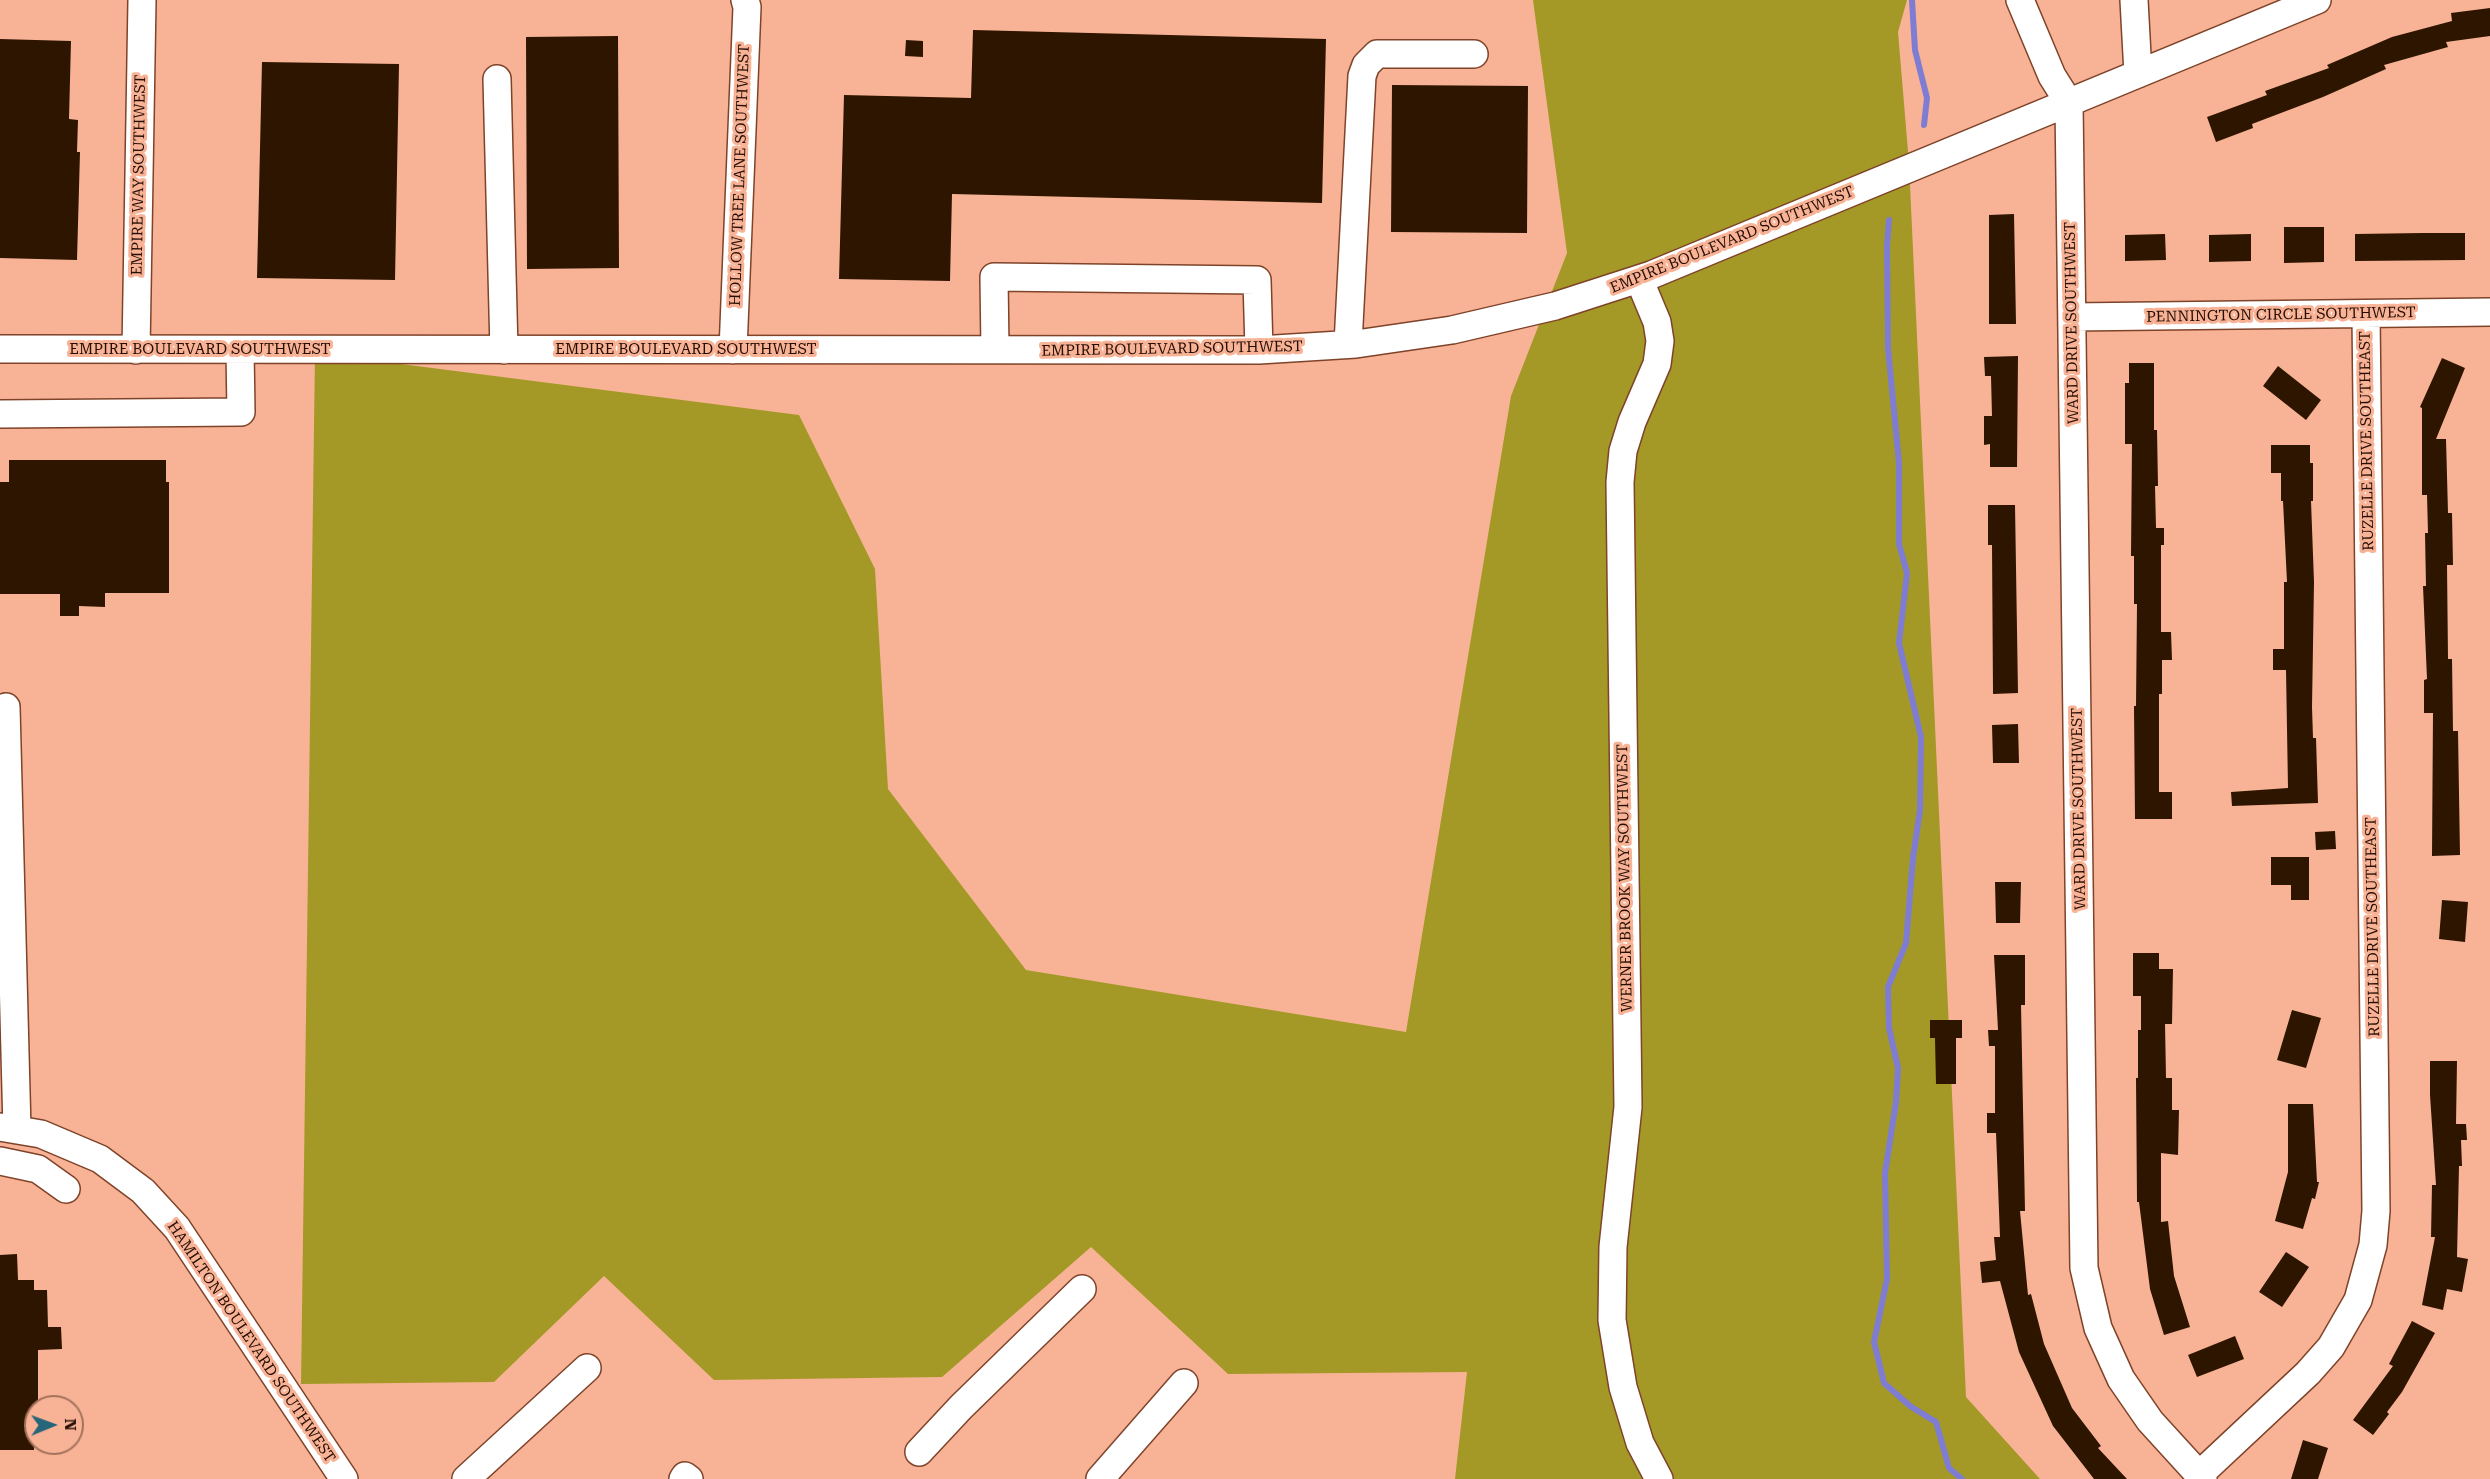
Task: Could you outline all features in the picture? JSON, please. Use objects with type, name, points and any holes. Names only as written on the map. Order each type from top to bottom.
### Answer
[{"type":"street","name":"EMPIRE WAY SOUTHWEST","points":[[136,350],[141,0]]},
{"type":"street","name":"HOLLOW TREE LANE SOUTHWEST","points":[[733,350],[747,7],[745,0]]},
{"type":"street","points":[[2020,0],[2052,76],[2069,103]]},
{"type":"street","points":[[2134,0],[2138,74]]},
{"type":"street","name":"EMPIRE BOULEVARD SOUTHWEST","points":[[0,350],[1259,350],[1348,344],[1452,330],[1555,306],[1639,279],[2317,0]]},
{"type":"street","points":[[1348,344],[1362,76],[1366,65],[1377,54],[1474,54]]},
{"type":"street","points":[[497,79],[504,350]]},
{"type":"street","name":"WARD DRIVE SOUTHWEST","points":[[2069,103],[2084,1268],[2098,1328],[2121,1379],[2150,1421],[2201,1477]]},
{"type":"street","points":[[995,350],[994,277],[1257,280],[1259,350]]},
{"type":"street","name":"WERNER BROOK WAY SOUTHWEST","points":[[1639,279],[1657,322],[1660,341],[1657,364],[1626,441],[1620,482],[1628,1107],[1613,1247],[1612,1320],[1623,1387],[1640,1443],[1659,1479]]},
{"type":"street","name":"PENNINGTON CIRCLE SOUTHWEST","points":[[2072,317],[2490,312]]},
{"type":"street","name":"RUZELLE DRIVE SOUTHEAST","points":[[2201,1477],[2308,1373],[2331,1347],[2358,1300],[2373,1245],[2376,1211],[2366,314]]},
{"type":"street","points":[[0,414],[241,412],[240,350]]},
{"type":"street","points":[[6,707],[8,1128]]},
{"type":"street","name":"HAMILTON BOULEVARD SOUTHWEST","points":[[8,1128],[41,1134],[100,1159],[150,1199],[177,1228],[344,1479]]},
{"type":"street","points":[[0,1161],[38,1169],[66,1189]]},
{"type":"street","points":[[919,1452],[961,1407],[1082,1289]]},
{"type":"street","points":[[466,1479],[587,1368]]},
{"type":"street","points":[[1100,1479],[1184,1383]]},
{"type":"street","points":[[683,1479],[685,1476],[689,1479]]},
{"type":"shaded area","points":[[1533,0],[1907,0],[1898,32],[1909,163],[1966,1397],[2040,1479],[1455,1479],[1467,1372],[1228,1374],[1091,1247],[942,1377],[714,1380],[604,1276],[494,1382],[301,1384],[315,353],[799,415],[875,569],[888,789],[1026,970],[1406,1032],[1511,396],[1567,253]]},
{"type":"building","points":[[2490,8],[2490,36],[2446,42],[2448,47],[2384,65],[2386,69],[2323,97],[2252,124],[2253,128],[2216,142],[2207,117],[2267,95],[2265,91],[2329,68],[2327,65],[2392,37],[2452,21],[2451,13]]},
{"type":"building","points":[[973,30],[1326,39],[1322,203],[952,194],[950,281],[839,279],[844,95],[971,98]]},
{"type":"building","points":[[618,36],[619,268],[527,269],[526,37]]},
{"type":"building","points":[[0,39],[71,41],[69,119],[78,120],[77,152],[80,152],[77,260],[0,258]]},
{"type":"building","points":[[906,40],[923,41],[923,57],[905,56]]},
{"type":"building","points":[[262,62],[399,64],[395,280],[257,278]]},
{"type":"building","points":[[1392,85],[1528,86],[1527,233],[1391,232]]},
{"type":"building","points":[[2014,214],[2016,324],[1989,324],[1989,215]]},
{"type":"building","points":[[2284,227],[2324,227],[2324,262],[2284,263]]},
{"type":"building","points":[[2465,233],[2465,260],[2355,261],[2355,234]]},
{"type":"building","points":[[2165,234],[2166,260],[2125,261],[2125,235]]},
{"type":"building","points":[[2251,234],[2251,261],[2209,262],[2209,235]]},
{"type":"building","points":[[2018,356],[2017,467],[1990,467],[1990,444],[1984,445],[1984,416],[1992,416],[1991,376],[1985,376],[1984,357]]},
{"type":"building","points":[[2442,358],[2465,368],[2436,439],[2446,439],[2448,513],[2452,513],[2453,565],[2447,565],[2448,659],[2452,659],[2453,731],[2458,731],[2460,855],[2432,856],[2433,713],[2424,713],[2424,680],[2427,679],[2423,586],[2426,586],[2425,533],[2428,533],[2427,495],[2422,495],[2422,408],[2420,407]]},
{"type":"building","points":[[2129,363],[2154,363],[2154,430],[2157,430],[2158,486],[2155,486],[2156,528],[2164,528],[2164,545],[2161,545],[2161,632],[2171,632],[2172,660],[2162,660],[2162,694],[2159,694],[2159,792],[2172,792],[2172,819],[2135,819],[2134,706],[2136,706],[2137,604],[2134,604],[2134,556],[2131,556],[2132,444],[2125,444],[2125,383],[2129,383]]},
{"type":"building","points":[[2278,366],[2321,400],[2306,420],[2263,386]]},
{"type":"building","points":[[2271,445],[2310,445],[2310,463],[2313,463],[2313,501],[2311,501],[2314,582],[2312,707],[2313,738],[2316,738],[2318,803],[2232,806],[2231,792],[2288,788],[2286,670],[2273,670],[2273,649],[2284,649],[2284,582],[2287,582],[2283,501],[2281,501],[2281,473],[2271,473]]},
{"type":"building","points":[[9,460],[166,460],[166,482],[169,482],[169,593],[105,593],[105,607],[79,606],[79,616],[60,616],[60,594],[0,594],[0,482],[9,482]]},
{"type":"building","points":[[1988,505],[2015,505],[2018,693],[1993,694],[1992,545],[1988,545]]},
{"type":"building","points":[[2018,724],[2019,763],[1993,763],[1992,725]]},
{"type":"building","points":[[2335,831],[2336,849],[2316,850],[2315,832]]},
{"type":"building","points":[[2271,857],[2309,857],[2309,900],[2291,900],[2291,885],[2271,885]]},
{"type":"building","points":[[1995,882],[2021,882],[2020,923],[1996,923]]},
{"type":"building","points":[[2442,900],[2468,902],[2465,942],[2439,939]]},
{"type":"building","points":[[2133,953],[2159,953],[2159,969],[2173,969],[2172,1024],[2165,1024],[2166,1078],[2172,1078],[2172,1110],[2179,1110],[2178,1155],[2161,1153],[2161,1222],[2168,1221],[2174,1276],[2190,1327],[2164,1335],[2150,1289],[2139,1202],[2137,1202],[2136,1078],[2138,1078],[2138,1030],[2141,1030],[2141,996],[2133,996]]},
{"type":"building","points":[[1994,955],[2025,955],[2025,1005],[2021,1005],[2025,1211],[2020,1211],[2028,1295],[2031,1294],[2044,1344],[2072,1408],[2101,1446],[2098,1448],[2127,1479],[2094,1479],[2053,1426],[2019,1352],[2000,1281],[1982,1283],[1980,1262],[1996,1260],[1994,1237],[2000,1237],[1996,1133],[1987,1133],[1987,1113],[1995,1113],[1995,1046],[1989,1046],[1988,1030],[1998,1030]]},
{"type":"building","points":[[2292,1010],[2321,1018],[2306,1068],[2277,1060]]},
{"type":"building","points":[[1930,1020],[1962,1020],[1962,1038],[1956,1038],[1956,1084],[1936,1084],[1935,1038],[1930,1038]]},
{"type":"building","points":[[2430,1061],[2457,1061],[2456,1124],[2466,1124],[2467,1140],[2461,1140],[2462,1166],[2459,1166],[2457,1257],[2468,1259],[2462,1292],[2447,1289],[2443,1310],[2422,1305],[2435,1237],[2431,1237],[2432,1185],[2436,1185]]},
{"type":"building","points":[[2288,1104],[2313,1104],[2317,1182],[2319,1182],[2303,1229],[2275,1221],[2288,1172]]},
{"type":"building","points":[[2286,1252],[2309,1267],[2282,1307],[2259,1292]]},
{"type":"building","points":[[17,1254],[18,1280],[34,1280],[34,1290],[47,1290],[48,1327],[61,1327],[62,1349],[38,1350],[38,1395],[24,1395],[24,1450],[0,1450],[0,1255]]},
{"type":"building","points":[[2412,1321],[2435,1333],[2402,1392],[2387,1412],[2389,1414],[2373,1435],[2353,1420],[2393,1366],[2389,1364]]},
{"type":"building","points":[[2235,1336],[2244,1359],[2197,1377],[2188,1355]]},
{"type":"building","points":[[2303,1440],[2328,1448],[2318,1479],[2291,1479]]},
{"type":"waterway","points":[[1912,0],[1915,50],[1927,98],[1924,125]]},
{"type":"waterway","points":[[1889,220],[1888,348],[1899,463],[1899,544],[1907,573],[1899,643],[1921,737],[1920,810],[1913,858],[1906,943],[1888,987],[1889,1028],[1898,1068],[1896,1102],[1885,1173],[1887,1279],[1874,1342],[1884,1383],[1910,1406],[1936,1422],[1949,1468],[1962,1479]]}]
